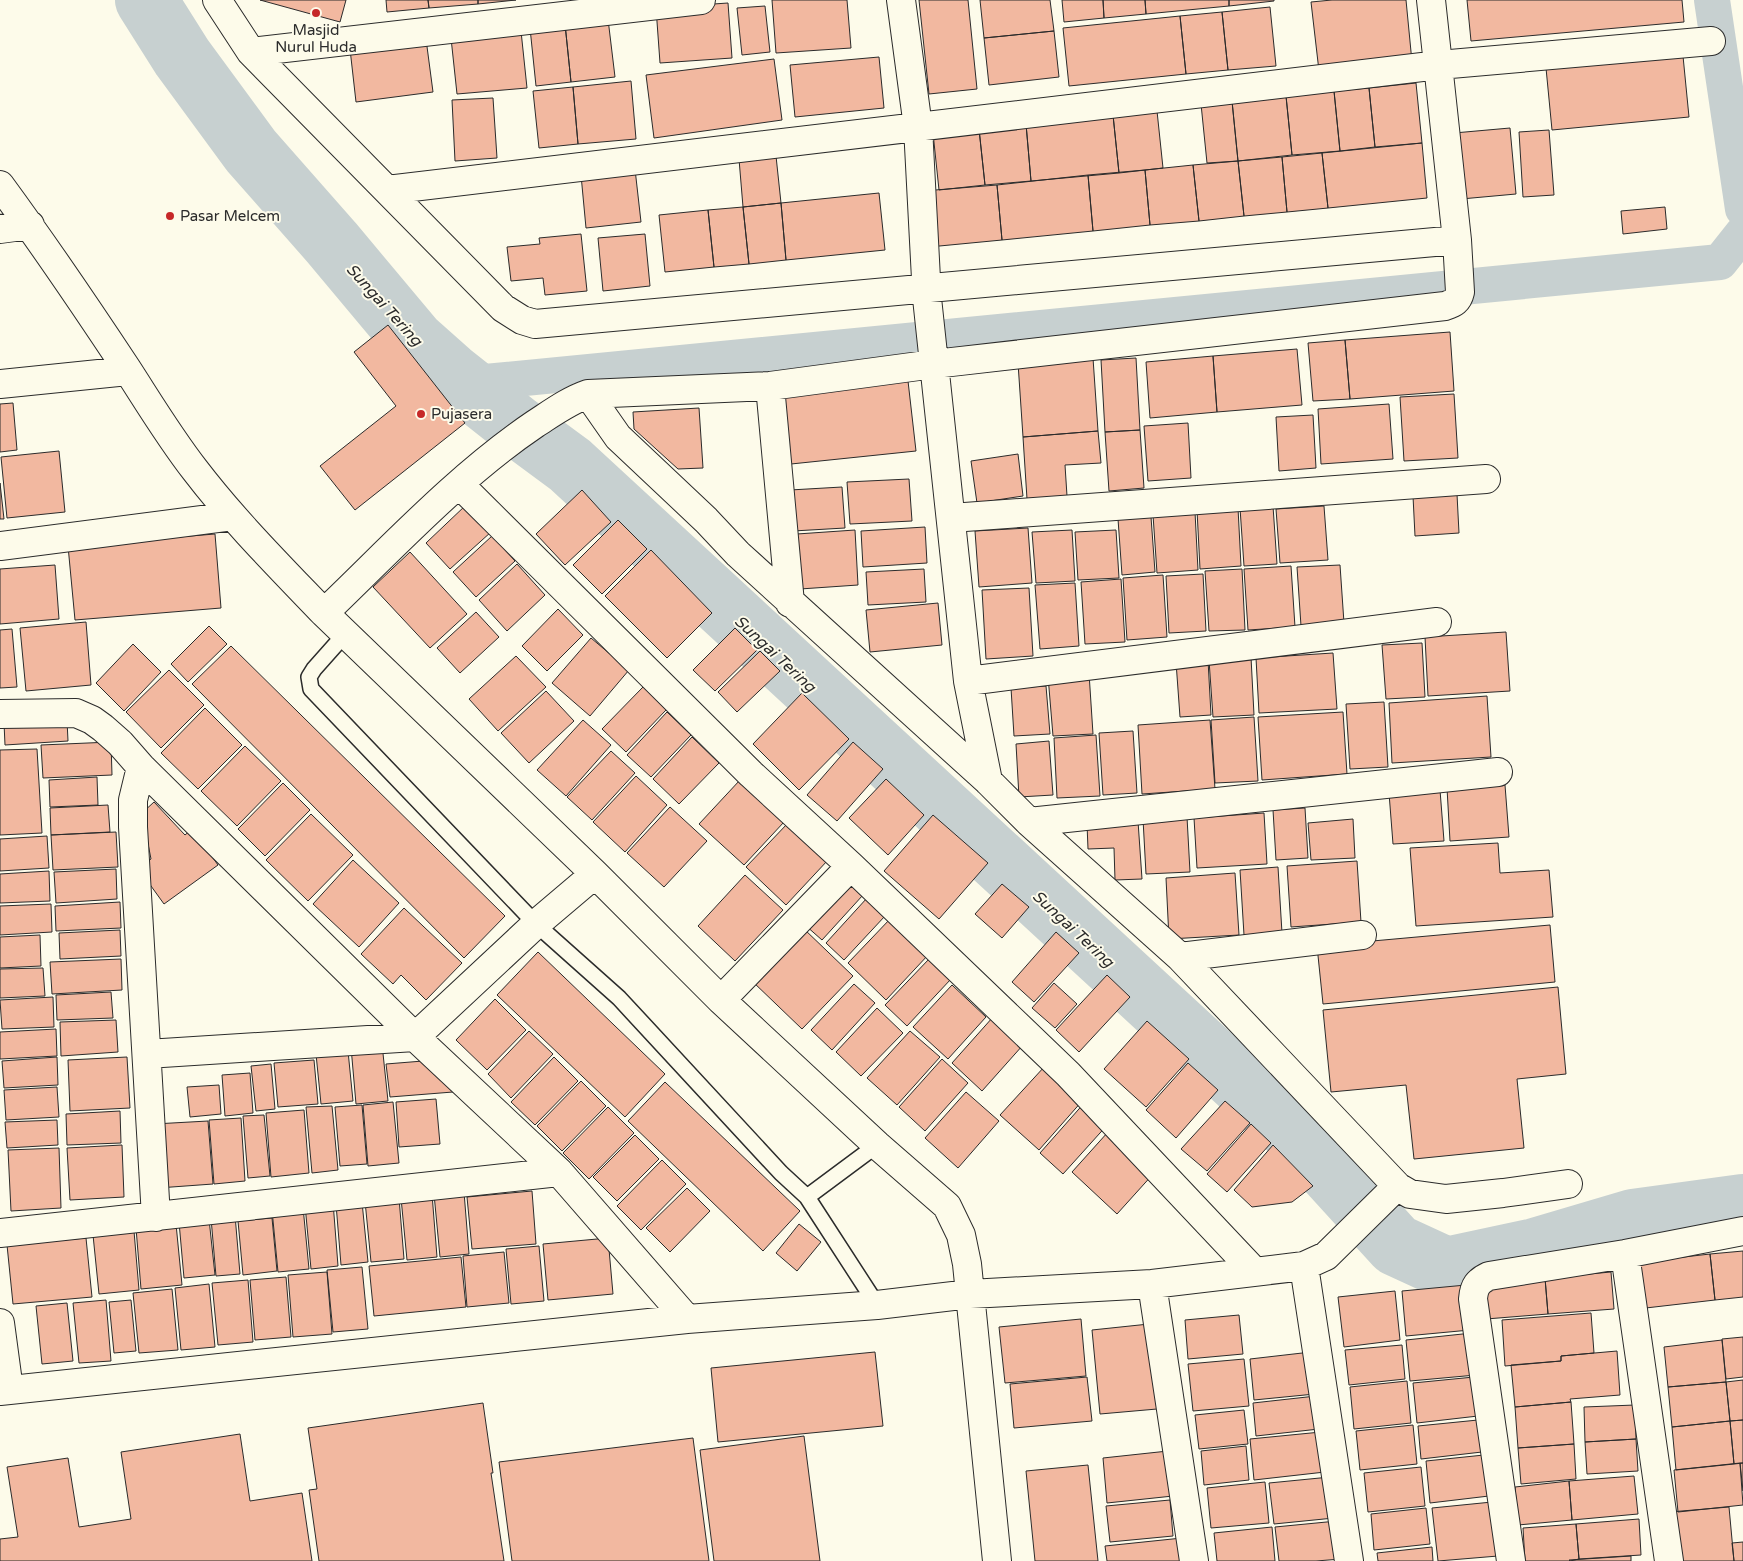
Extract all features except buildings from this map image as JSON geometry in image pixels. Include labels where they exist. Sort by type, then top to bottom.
[{"type":"street","points":[[217,0],[251,52],[503,308],[522,320],[534,324],[927,294],[1458,247]]},
{"type":"street","points":[[251,52],[701,0]]},
{"type":"street","points":[[901,0],[918,127],[927,294],[968,681],[988,782]]},
{"type":"street","points":[[324,613],[459,484],[515,438],[579,397],[770,386],[933,360],[1445,306],[1456,301],[1460,292],[1458,247],[1431,0]]},
{"type":"street","points":[[387,190],[1439,65],[1711,40]]},
{"type":"street","points":[[0,185],[30,225],[162,425],[195,470],[233,516],[324,613],[595,874],[720,1000],[877,1145],[947,1206],[955,1221],[965,1250],[997,1561]]},
{"type":"street","points":[[0,229],[30,225]]},
{"type":"street","points":[[0,384],[128,371]]},
{"type":"street","points":[[770,386],[790,603]]},
{"type":"street","points":[[579,397],[790,603],[988,782],[1029,822],[1180,957],[1395,1189],[1410,1194],[1446,1198],[1503,1193],[1568,1184]]},
{"type":"street","points":[[951,518],[1486,479]]},
{"type":"street","points":[[459,484],[751,774],[851,866],[1068,1074],[1254,1271]]},
{"type":"street","points":[[0,546],[233,516]]},
{"type":"street","points":[[968,681],[1437,622]]},
{"type":"street","points":[[0,714],[76,713],[92,720],[103,728],[120,743],[140,767],[415,1037],[559,1172],[687,1319]]},
{"type":"street","points":[[140,767],[133,800],[133,827],[156,1217]]},
{"type":"street","points":[[1029,822],[1498,772]]},
{"type":"street","points":[[720,1000],[851,866]]},
{"type":"street","points":[[147,1054],[415,1037],[536,924],[595,874]]},
{"type":"street","points":[[1180,957],[1362,935]]},
{"type":"street","points":[[0,1233],[559,1172]]},
{"type":"street","points":[[0,1323],[4,1390],[687,1319],[877,1305],[970,1294],[1152,1284],[1315,1261],[1395,1189]]},
{"type":"street","points":[[1511,1561],[1473,1299],[1474,1289],[1480,1280],[1489,1276],[1625,1254],[1743,1231]]},
{"type":"street","points":[[1625,1254],[1669,1561]]},
{"type":"street","points":[[1315,1261],[1349,1561]]},
{"type":"street","points":[[1152,1284],[1194,1561]]},
{"type":"lane","points":[[346,633],[314,669],[309,677],[311,689],[536,924],[619,998],[756,1148],[807,1197],[877,1305]]},
{"type":"lane","points":[[807,1197],[877,1145]]},
{"type":"waterway","name":"Sungai Tering","points":[[146,0],[182,57],[251,151],[332,243],[414,341],[450,373],[570,465],[1294,1133],[1396,1245],[1446,1268],[1535,1249],[1633,1220],[1743,1205]]},
{"type":"waterway","points":[[1712,0],[1743,209]]},
{"type":"waterway","points":[[464,384],[1720,262],[1743,233]]},
{"type":"place","name":"Masjid Nurul Huda","points":[[316,13]]},
{"type":"place","name":"Pasar Melcem","points":[[170,216]]},
{"type":"place","name":"Pujasera","points":[[421,414]]}]
